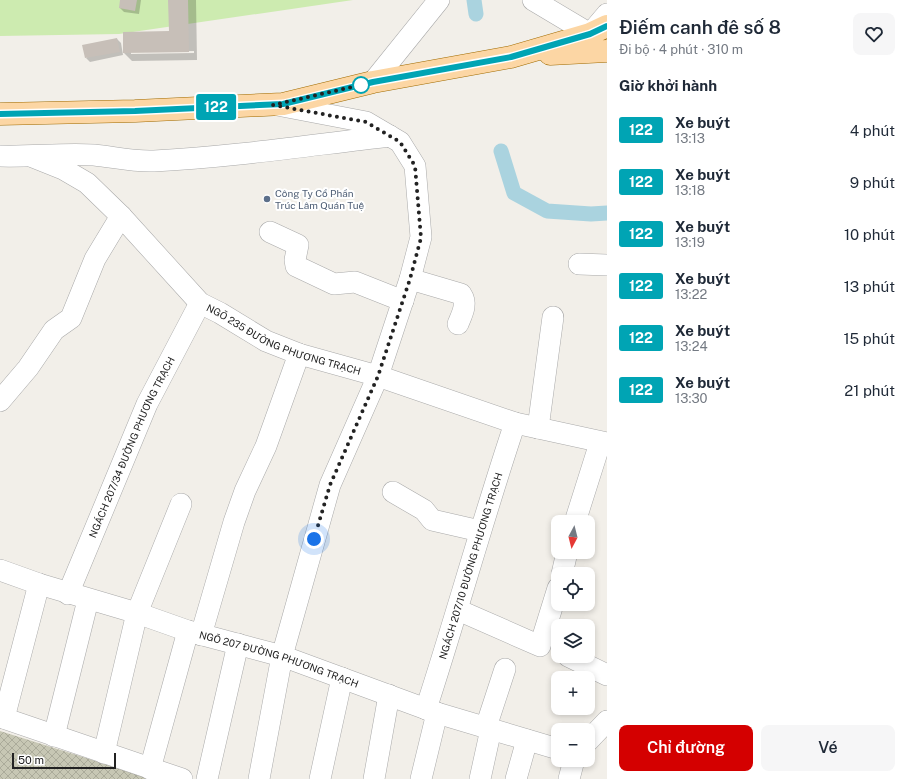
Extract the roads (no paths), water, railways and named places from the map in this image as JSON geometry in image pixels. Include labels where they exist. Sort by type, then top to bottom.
[{"type":"main road","points":[[511,57],[598,30]]},
{"type":"main road","points":[[0,114],[135,111],[273,105],[373,82],[511,57],[607,51]]},
{"type":"street","points":[[373,82],[439,0]]},
{"type":"street","points":[[533,0],[598,30],[607,14]]},
{"type":"street","points":[[259,779],[282,656],[330,485],[378,376],[410,279],[421,238],[415,166],[400,142],[366,122],[273,105]]},
{"type":"street","points":[[0,156],[33,157],[53,154],[94,155],[152,161],[243,154],[390,136]]},
{"type":"street","name":"NGÕ 235 ĐƯỜNG PHƯƠNG TRẠCH","points":[[33,157],[63,169],[87,183],[121,216],[200,303],[220,313],[266,342],[299,354],[378,376],[516,423],[603,443]]},
{"type":"street","points":[[0,401],[28,368],[54,330],[71,318],[95,259],[121,216]]},
{"type":"street","points":[[270,232],[298,245],[295,260],[296,266],[334,284],[355,282],[403,300]]},
{"type":"street","points":[[580,264],[607,266]]},
{"type":"street","points":[[410,279],[461,294],[464,298],[465,304],[458,324]]},
{"type":"street","name":"NGÁCH 207/34 ĐƯỜNG PHƯƠNG TRẠCH","points":[[68,594],[147,404],[200,303]]},
{"type":"street","points":[[538,428],[553,317]]},
{"type":"street","points":[[150,769],[194,633],[219,579],[234,522],[245,491],[266,446],[299,354]]},
{"type":"street","name":"NGÁCH 207/10 ĐƯỜNG PHƯƠNG TRẠCH","points":[[421,779],[431,711],[480,531],[516,423]]},
{"type":"street","points":[[577,515],[603,443]]},
{"type":"street","points":[[393,492],[424,510],[432,520],[480,531]]},
{"type":"street","points":[[104,753],[137,613],[181,504]]},
{"type":"street","name":"NGÕ 207 ĐƯỜNG PHƯƠNG TRẠCH","points":[[0,570],[68,594],[137,613],[194,633],[282,656],[431,711],[551,747]]},
{"type":"street","points":[[39,584],[2,718],[182,779]]},
{"type":"street","points":[[54,736],[88,600]]},
{"type":"street","points":[[458,610],[549,649],[555,611]]},
{"type":"street","points":[[206,779],[238,644]]},
{"type":"street","points":[[582,663],[607,675]]},
{"type":"street","points":[[480,779],[488,728],[505,668]]},
{"type":"street","points":[[320,779],[342,678]]},
{"type":"street","points":[[374,779],[388,695]]},
{"type":"street","points":[[595,734],[607,721]]},
{"type":"street","points":[[516,779],[527,740]]},
{"type":"street","points":[[569,779],[572,767]]},
{"type":"waterway","points":[[474,0],[476,14]]},
{"type":"waterway","points":[[501,151],[514,193],[547,211],[591,214],[607,213]]},
{"type":"place","name":"Công Ty Cổ Phần Trúc Lâm Quán Tuệ","points":[[267,199]]}]
